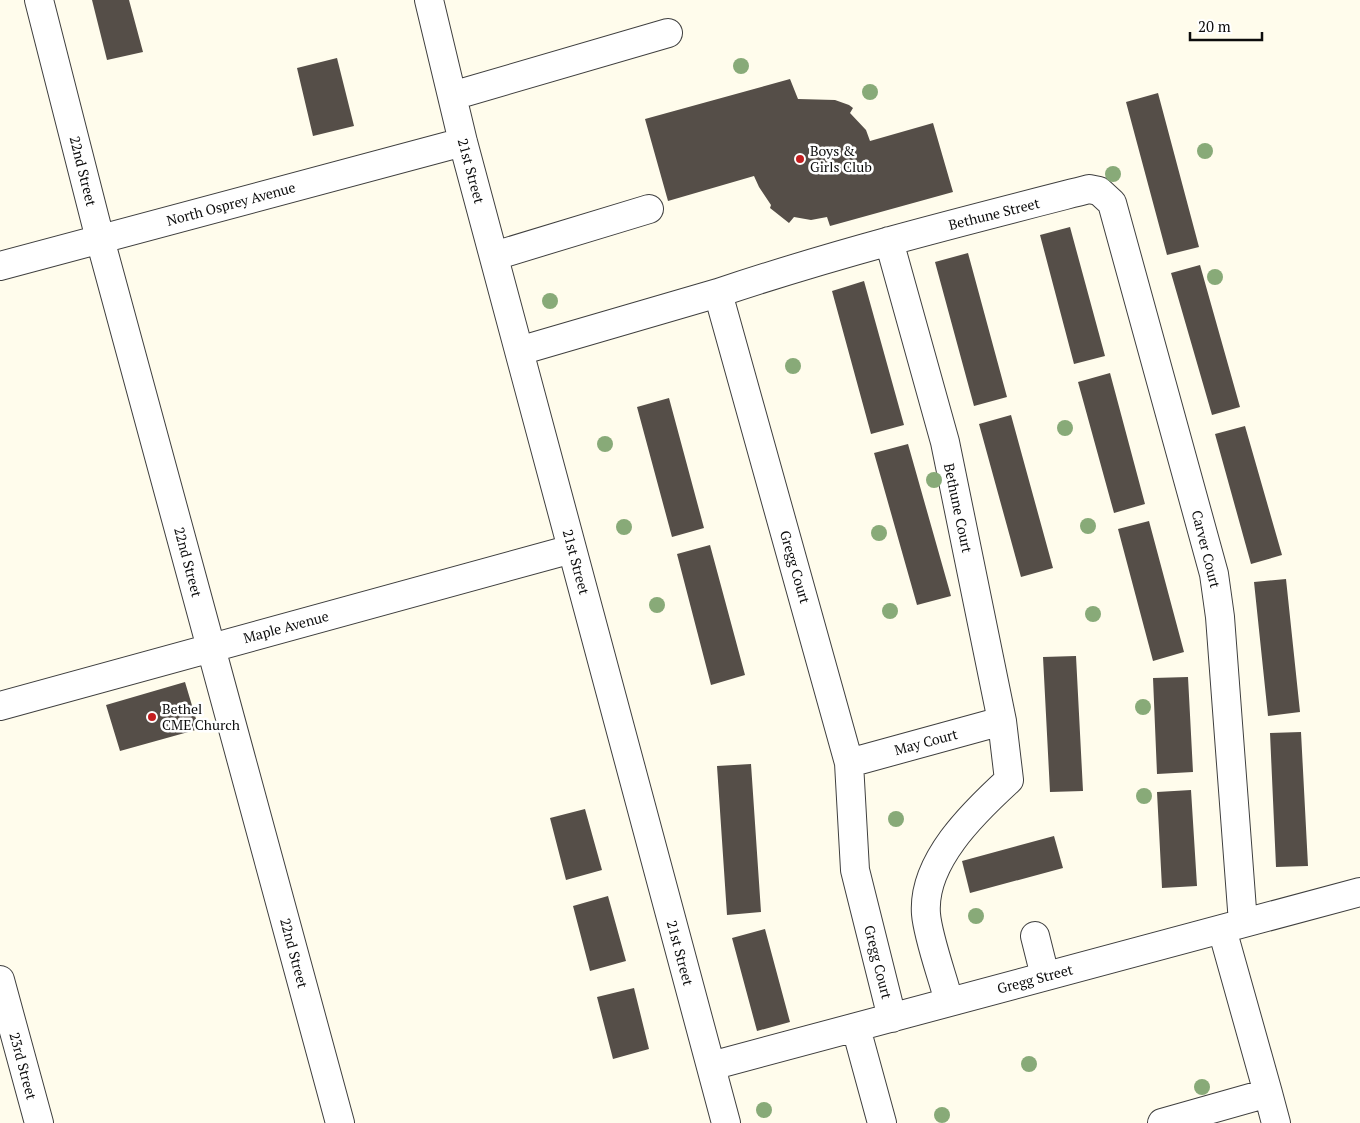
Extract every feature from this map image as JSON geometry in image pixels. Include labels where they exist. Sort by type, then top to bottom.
[{"type":"street","name":"22nd Street","points":[[39,0],[100,239],[340,1123]]},
{"type":"street","name":"21st Street","points":[[429,0],[463,142],[726,1123]]},
{"type":"street","points":[[452,96],[668,33]]},
{"type":"street","name":"North Osprey Avenue","points":[[0,266],[463,142]]},
{"type":"street","name":"Bethune Street","points":[[889,241],[1089,189],[1099,191]]},
{"type":"street","name":"Carver Court","points":[[1099,191],[1112,203],[1214,574],[1220,617],[1233,926],[1276,1123]]},
{"type":"street","points":[[494,256],[649,209]]},
{"type":"street","points":[[519,351],[718,293],[802,265],[889,241]]},
{"type":"street","name":"Bethune Court","points":[[889,241],[945,442],[1002,721],[1009,780],[966,825],[942,855],[930,874],[926,895],[926,916],[950,1002]]},
{"type":"street","name":"Gregg Court","points":[[718,293],[849,763],[855,870],[892,1018]]},
{"type":"street","name":"Maple Avenue","points":[[0,706],[572,549]]},
{"type":"street","name":"May Court","points":[[849,763],[1002,721]]},
{"type":"street","name":"Gregg Street","points":[[710,1066],[1360,892]]},
{"type":"street","points":[[1035,936],[1045,976]]},
{"type":"street","name":"23rd Street","points":[[0,980],[39,1123]]},
{"type":"street","points":[[856,1028],[882,1123]]},
{"type":"street","points":[[1162,1123],[1268,1093]]},
{"type":"building","points":[[92,0],[129,0],[143,52],[107,60]]},
{"type":"building","points":[[337,58],[354,126],[313,136],[297,68]]},
{"type":"building","name":"Boys & Girls Club","points":[[790,79],[798,99],[835,100],[853,108],[850,113],[866,130],[870,141],[933,123],[953,192],[830,226],[827,217],[811,220],[794,217],[789,223],[770,208],[771,205],[754,176],[668,201],[645,119]]},
{"type":"building","points":[[1158,93],[1199,247],[1167,255],[1126,102]]},
{"type":"building","points":[[1070,227],[1105,356],[1074,364],[1040,235]]},
{"type":"building","points":[[968,253],[1007,397],[974,406],[935,262]]},
{"type":"building","points":[[1200,265],[1240,407],[1212,415],[1171,273]]},
{"type":"building","points":[[864,281],[904,425],[871,434],[832,291]]},
{"type":"building","points":[[1110,373],[1145,504],[1114,513],[1078,382]]},
{"type":"building","points":[[669,398],[704,528],[672,537],[637,407]]},
{"type":"building","points":[[1011,415],[1053,568],[1021,577],[979,424]]},
{"type":"building","points":[[1245,426],[1282,555],[1251,564],[1215,434]]},
{"type":"building","points":[[908,444],[951,596],[917,605],[874,453]]},
{"type":"building","points":[[1149,521],[1184,652],[1153,661],[1118,529]]},
{"type":"building","points":[[710,545],[745,675],[711,685],[677,554]]},
{"type":"building","points":[[1286,579],[1300,712],[1268,716],[1254,582]]},
{"type":"building","points":[[1076,656],[1083,791],[1050,792],[1043,657]]},
{"type":"building","points":[[1188,677],[1193,772],[1157,774],[1153,678]]},
{"type":"building","name":"Bethel CME Church","points":[[185,682],[199,729],[120,751],[106,705]]},
{"type":"building","points":[[1301,732],[1308,866],[1276,867],[1270,733]]},
{"type":"building","points":[[751,764],[761,912],[727,915],[717,766]]},
{"type":"building","points":[[1191,790],[1197,886],[1162,888],[1157,792]]},
{"type":"building","points":[[585,809],[602,870],[566,880],[550,818]]},
{"type":"building","points":[[1054,836],[1063,868],[970,893],[962,861]]},
{"type":"building","points":[[608,896],[626,961],[590,971],[573,906]]},
{"type":"building","points":[[765,929],[790,1022],[757,1031],[732,938]]},
{"type":"building","points":[[634,988],[649,1049],[613,1059],[597,997]]},
{"type":"place","name":"Boys & Girls Club","points":[[800,159]]},
{"type":"place","name":"Bethel CME Church","points":[[152,717]]}]
